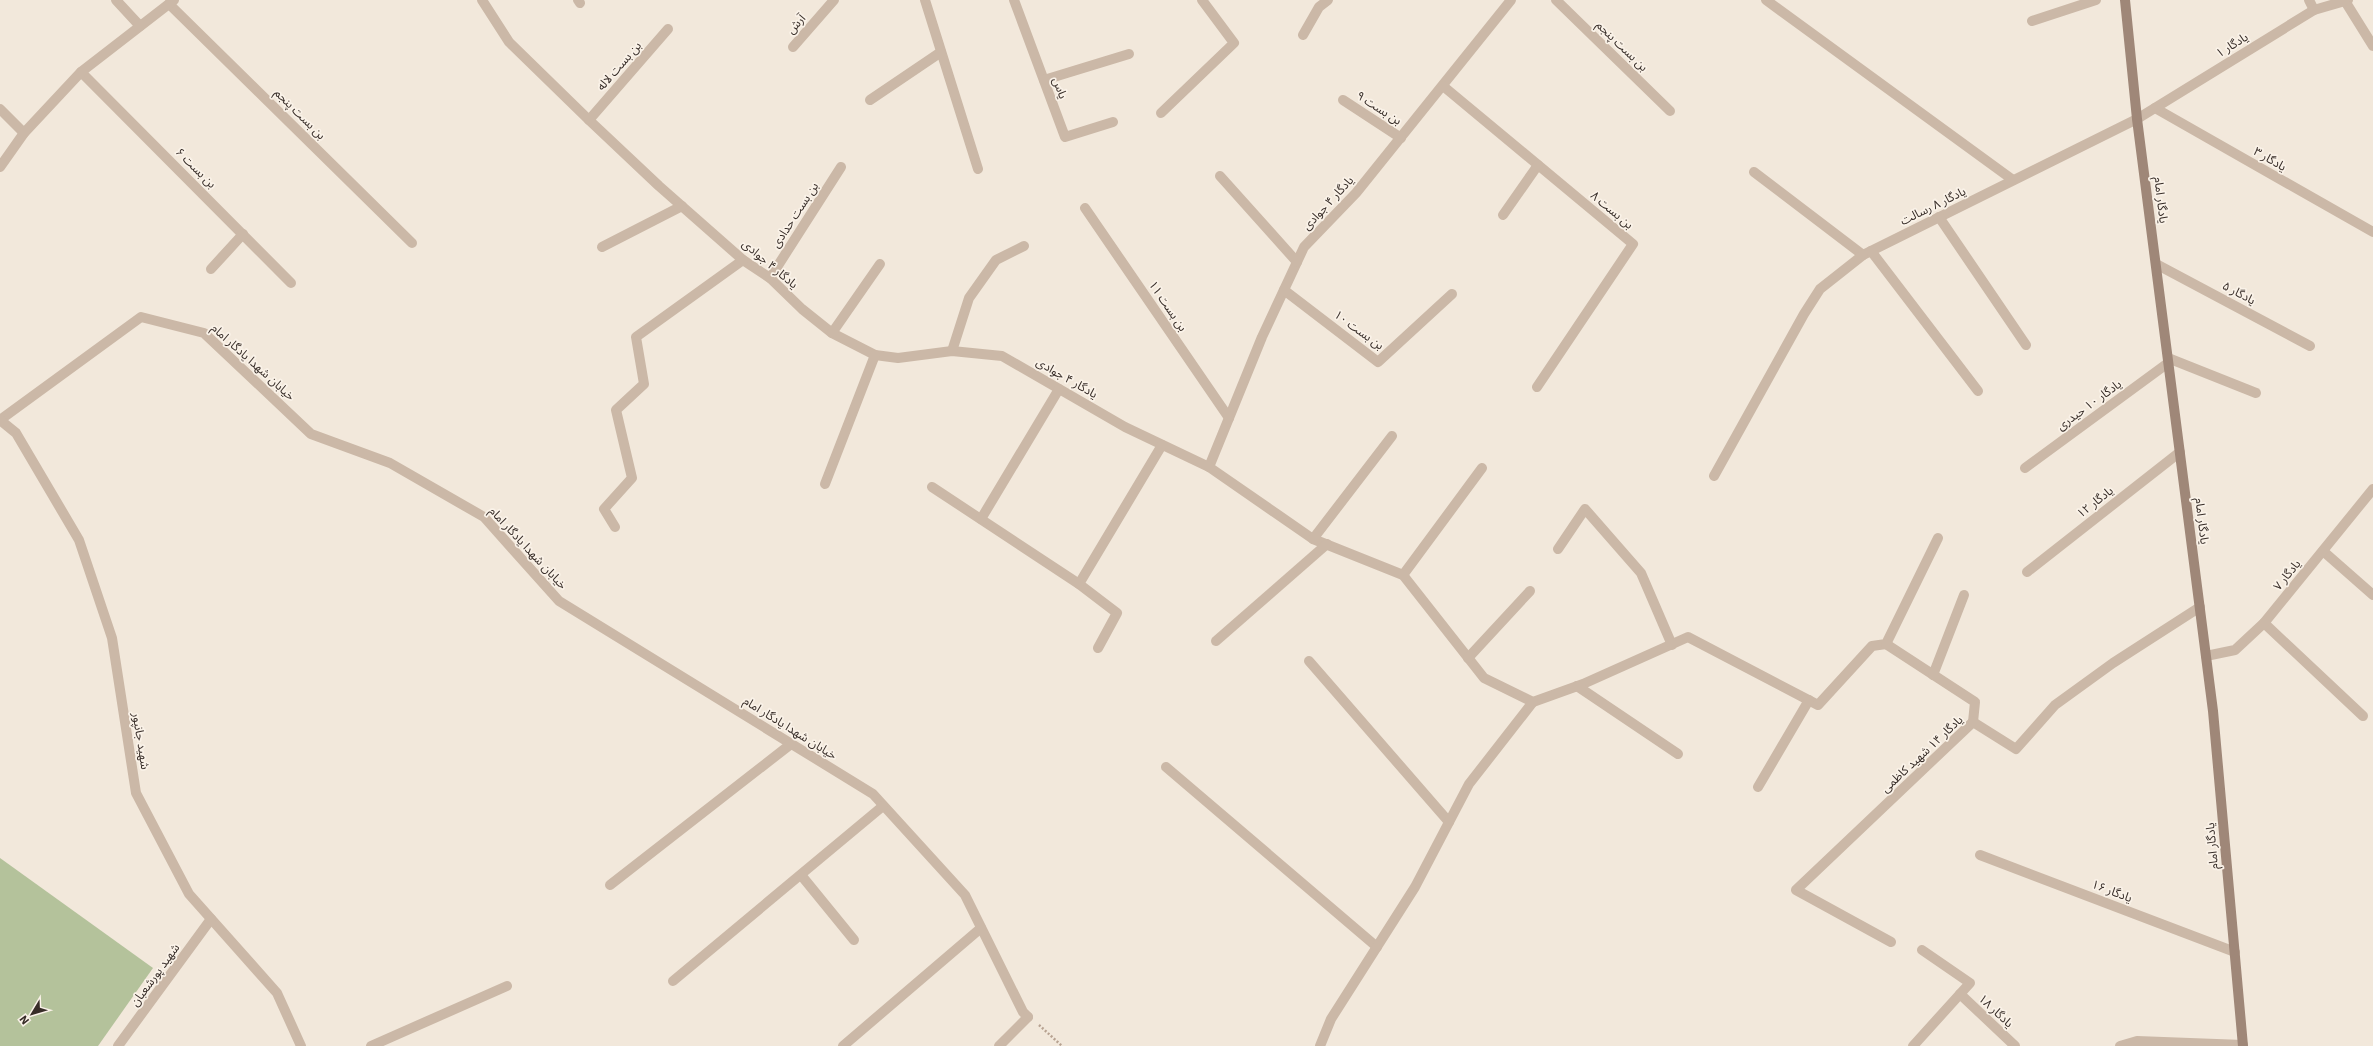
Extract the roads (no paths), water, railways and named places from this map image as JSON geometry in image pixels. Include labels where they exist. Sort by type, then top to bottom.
[{"type":"main road","name":"یادگار امام","points":[[2125,0],[2137,119],[2213,711],[2243,1045]]},
{"type":"street","points":[[116,0],[140,26]]},
{"type":"street","name":"یادگار ۴ جوادی","points":[[482,0],[509,42],[589,120],[743,260],[770,278],[802,309],[832,333],[875,355],[898,358],[952,351],[1002,356],[1125,427],[1209,467],[1262,337],[1304,247],[1356,193],[1511,0]]},
{"type":"street","name":"آرش","points":[[792,47],[834,0]]},
{"type":"street","points":[[925,0],[978,169]]},
{"type":"street","name":"یاس","points":[[1014,0],[1065,138],[1113,122]]},
{"type":"street","points":[[1161,113],[1234,43],[1202,0]]},
{"type":"street","points":[[1303,35],[1319,7],[1328,0]]},
{"type":"street","name":"بن بست پنجم","points":[[1556,0],[1670,111]]},
{"type":"street","points":[[1766,0],[2013,180]]},
{"type":"street","points":[[2032,21],[2096,0]]},
{"type":"street","points":[[2309,0],[2314,10]]},
{"type":"street","points":[[2346,0],[2373,46]]},
{"type":"street","name":"یادگار ۱","points":[[2137,119],[2314,10],[2346,0]]},
{"type":"street","points":[[0,167],[24,134],[81,72],[172,2]]},
{"type":"street","name":"بن بست پنجم","points":[[172,2],[412,243]]},
{"type":"street","name":"بن بست لاله","points":[[589,120],[668,30]]},
{"type":"street","points":[[870,100],[941,52]]},
{"type":"street","points":[[1044,80],[1129,54]]},
{"type":"street","name":"بن بست ۶","points":[[81,72],[291,283]]},
{"type":"street","name":"بن بست ۸","points":[[1443,86],[1633,244],[1537,387]]},
{"type":"street","name":"بن بست ۹","points":[[1342,100],[1401,138]]},
{"type":"street","name":"یادگار ۳","points":[[2155,108],[2373,232]]},
{"type":"street","points":[[0,109],[24,134]]},
{"type":"street","name":"یادگار ۸ رسالت","points":[[1714,476],[1804,314],[1820,289],[1867,253],[2137,119]]},
{"type":"street","points":[[1503,215],[1538,165]]},
{"type":"street","name":"بن بست حدادی","points":[[770,278],[841,167]]},
{"type":"street","points":[[1754,172],[1867,253],[1978,391]]},
{"type":"street","points":[[1220,176],[1297,262]]},
{"type":"street","points":[[602,248],[682,206]]},
{"type":"street","name":"بن بست ۱۱","points":[[1085,208],[1229,418]]},
{"type":"street","points":[[1939,217],[2026,345]]},
{"type":"street","points":[[211,269],[243,234]]},
{"type":"street","points":[[952,351],[970,298],[974,292],[996,260],[1024,246]]},
{"type":"street","points":[[615,527],[604,509],[632,478],[616,410],[644,384],[636,337],[743,260]]},
{"type":"street","points":[[832,333],[880,264]]},
{"type":"street","name":"یادگار ۵","points":[[2156,264],[2310,346]]},
{"type":"street","name":"بن بست ۱۰","points":[[1284,290],[1378,362],[1452,294]]},
{"type":"street","name":"خیابان شهدا یادگار امام","points":[[0,420],[141,317],[204,333],[311,434],[390,463],[484,517],[559,601],[873,794],[965,895],[1023,1012],[1028,1016],[1000,1046]]},
{"type":"street","points":[[824,484],[875,355]]},
{"type":"street","points":[[2168,360],[2256,393]]},
{"type":"street","name":"یادگار ۱۰ حیدری","points":[[2025,468],[2168,360]]},
{"type":"street","points":[[981,520],[1059,389]]},
{"type":"street","name":"شهید جانپور","points":[[0,420],[16,433],[79,540],[112,638],[136,793],[189,894],[277,993],[301,1046]]},
{"type":"street","points":[[1313,539],[1392,436]]},
{"type":"street","points":[[1079,584],[1162,445]]},
{"type":"street","name":"یادگار ۱۲","points":[[2027,572],[2180,452]]},
{"type":"street","points":[[1209,467],[1313,539],[1403,575],[1484,678],[1533,702]]},
{"type":"street","points":[[1403,575],[1482,468]]},
{"type":"street","points":[[932,486],[1079,584],[1117,613],[1098,648]]},
{"type":"street","name":"یادگار ۷","points":[[2206,656],[2234,650],[2264,623],[2373,489]]},
{"type":"street","points":[[1558,549],[1585,509],[1641,573],[1672,645]]},
{"type":"street","points":[[1886,644],[1938,538]]},
{"type":"street","points":[[1216,641],[1327,544]]},
{"type":"street","points":[[2323,551],[2373,595]]},
{"type":"street","points":[[1468,658],[1530,591]]},
{"type":"street","points":[[1933,675],[1964,595]]},
{"type":"street","name":"یادگار ۱۴ شهید کاظمی","points":[[1891,942],[1796,890],[1973,722],[2016,749],[2055,705],[2113,664],[2200,607]]},
{"type":"street","points":[[2264,623],[2363,716]]},
{"type":"street","points":[[1320,1046],[1331,1019],[1415,886],[1469,784],[1533,702],[1577,686],[1688,637],[1818,705],[1872,646],[1886,644],[1974,702],[1973,722]]},
{"type":"street","points":[[1309,661],[1449,822]]},
{"type":"street","points":[[1577,686],[1678,754]]},
{"type":"street","points":[[1758,787],[1809,700]]},
{"type":"street","points":[[610,885],[791,744]]},
{"type":"street","points":[[1166,767],[1377,947]]},
{"type":"street","points":[[673,981],[883,806]]},
{"type":"street","name":"یادگار ۱۶","points":[[1980,855],[2235,952]]},
{"type":"street","points":[[800,875],[854,940]]},
{"type":"street","name":"شهید پورشعبان","points":[[118,1046],[212,919]]},
{"type":"street","points":[[843,1046],[981,928]]},
{"type":"street","name":"یادگار ۱۸","points":[[1913,1046],[1970,983],[1922,950]]},
{"type":"street","points":[[371,1046],[507,986]]},
{"type":"street","name":"یادگار ۱۸","points":[[1960,994],[2015,1046]]},
{"type":"street","points":[[2120,1046],[2137,1041],[2243,1045]]}]
